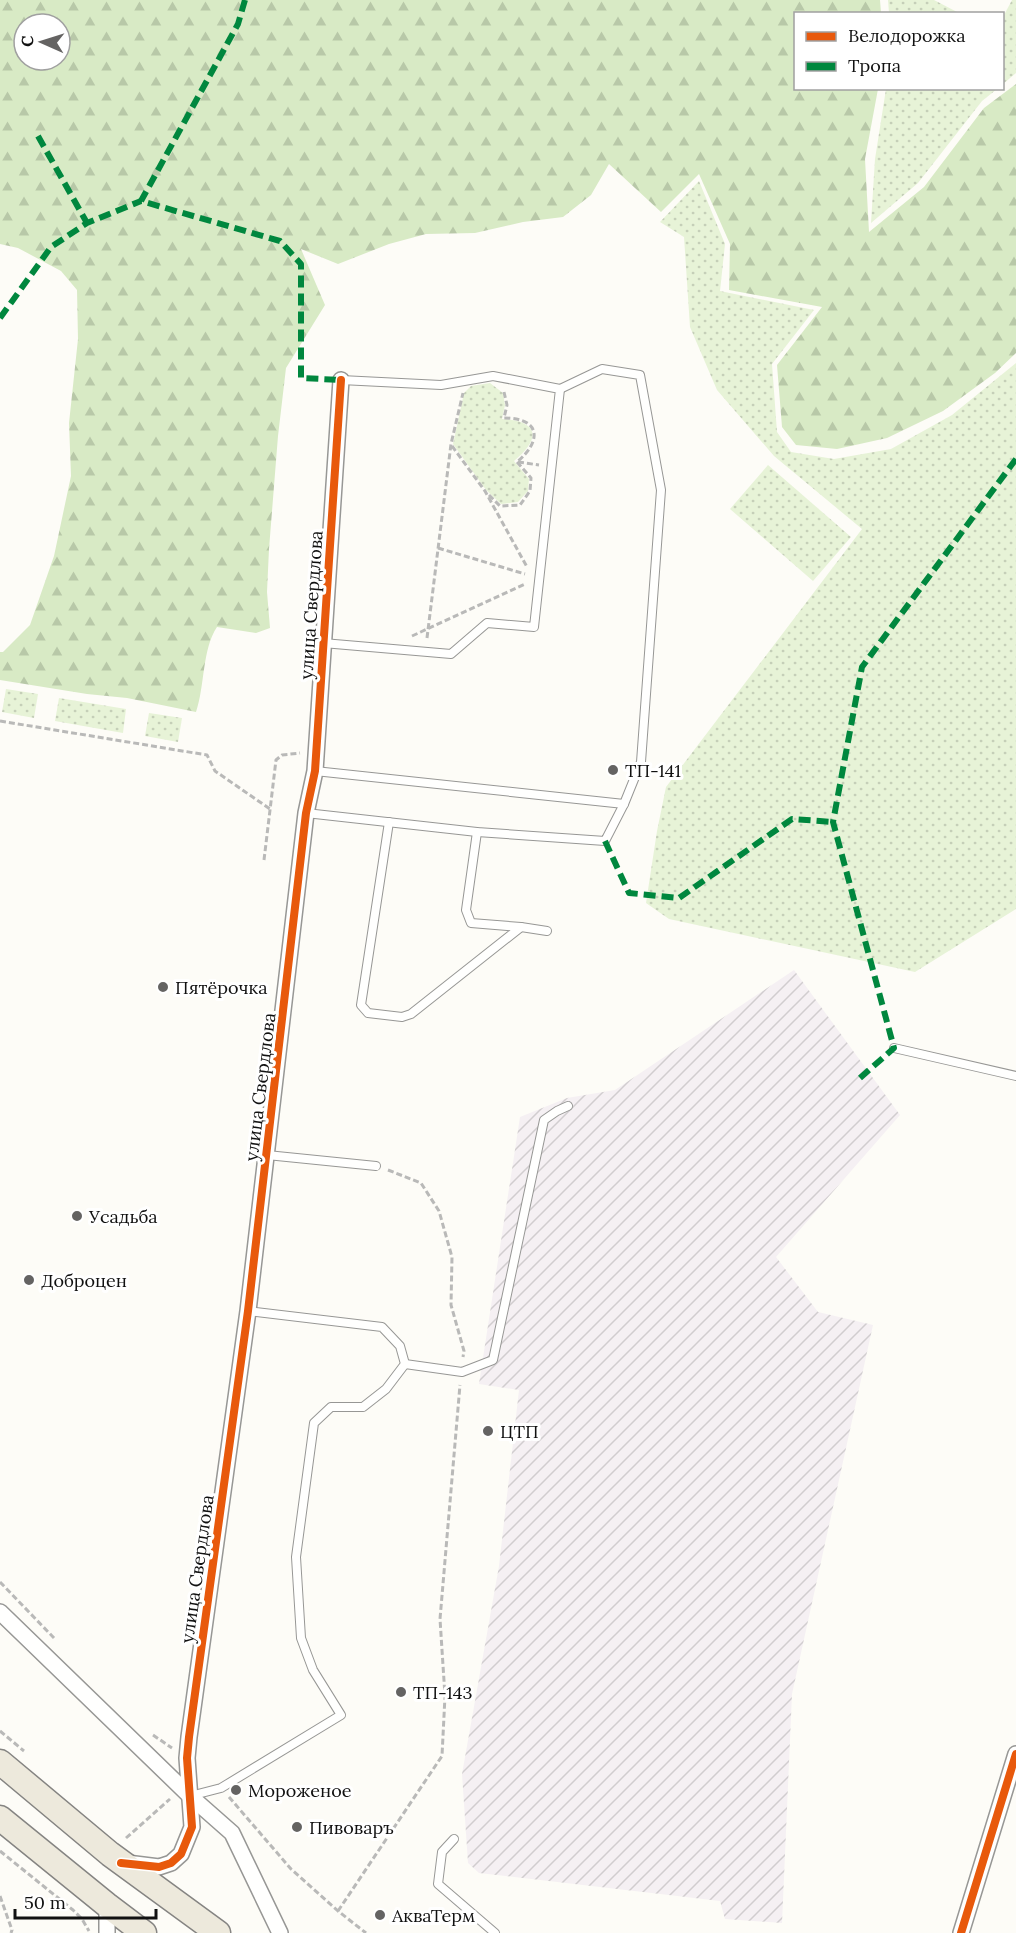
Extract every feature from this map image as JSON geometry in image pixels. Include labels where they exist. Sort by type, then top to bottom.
[{"type":"main road","points":[[0,1761],[123,1851],[218,1933]]},
{"type":"main road","points":[[0,1818],[144,1933]]},
{"type":"street","name":"улица Свердлова","points":[[123,1851],[159,1867],[171,1863],[181,1854],[192,1827],[187,1758],[248,1311],[306,813],[315,771],[341,380]]},
{"type":"street","points":[[0,1612],[190,1796],[232,1833],[280,1933]]},
{"type":"street","points":[[962,1933],[979,1870],[1016,1754]]},
{"type":"street","points":[[107,1905],[107,1933]]},
{"type":"lane","points":[[306,813],[477,832],[604,841],[624,804],[640,762],[661,490],[640,375],[602,369],[560,389],[493,376],[441,385],[341,380]]},
{"type":"lane","points":[[323,643],[451,654],[487,623],[534,627],[560,389]]},
{"type":"lane","points":[[315,771],[624,804]]},
{"type":"lane","points":[[389,822],[361,1005],[368,1013],[402,1017],[411,1014],[521,927]]},
{"type":"lane","points":[[477,832],[466,910],[471,923],[547,931]]},
{"type":"lane","points":[[894,1048],[1016,1076]]},
{"type":"lane","points":[[405,1364],[462,1372],[493,1360],[544,1120],[568,1106]]},
{"type":"lane","points":[[267,1155],[376,1166]]},
{"type":"lane","points":[[248,1311],[382,1327],[400,1346],[405,1364]]},
{"type":"lane","points":[[190,1796],[221,1788],[341,1715],[313,1670],[301,1638],[296,1557],[314,1423],[331,1407],[363,1407],[386,1389],[405,1364]]},
{"type":"lane","points":[[454,1839],[442,1852],[438,1884],[495,1933]]},
{"type":"path","points":[[425,652],[451,444],[463,393],[470,385]]},
{"type":"path","points":[[498,387],[504,392],[507,405],[504,418],[518,418],[533,431],[534,443],[517,462]]},
{"type":"path","points":[[451,444],[485,491],[528,568]]},
{"type":"path","points":[[485,491],[500,506],[520,505],[530,491],[531,478],[517,462]]},
{"type":"path","points":[[517,462],[552,466]]},
{"type":"path","points":[[438,548],[525,574]]},
{"type":"path","points":[[385,648],[527,583]]},
{"type":"path","points":[[0,721],[207,755],[215,771],[270,809]]},
{"type":"path","points":[[264,860],[278,758],[282,755],[316,752]]},
{"type":"path","points":[[338,1911],[442,1755],[445,1696],[440,1618],[464,1351],[451,1305],[452,1257],[439,1211],[421,1184],[376,1166]]},
{"type":"path","points":[[152,1734],[187,1758]]},
{"type":"path","points":[[221,1788],[291,1869],[366,1933]]},
{"type":"path","points":[[123,1851],[173,1797]]},
{"type":"path","points":[[0,1851],[82,1919],[90,1933]]},
{"type":"path","points":[[0,1896],[12,1930],[11,1933]]},
{"type":"shaded area","points":[[794,970],[900,1115],[776,1257],[818,1312],[873,1325],[792,1694],[782,1923],[725,1919],[720,1901],[479,1873],[468,1863],[462,1774],[499,1566],[519,1390],[479,1384],[520,1117],[567,1098],[615,1090]]},
{"type":"green space","points":[[0,0],[880,0],[881,12],[794,12],[794,90],[878,90],[865,159],[869,232],[924,187],[984,108],[1016,84],[1016,353],[995,373],[943,411],[887,438],[837,449],[796,445],[782,427],[777,365],[822,307],[729,290],[730,244],[699,174],[661,212],[609,164],[591,195],[563,217],[523,222],[475,233],[426,234],[389,244],[338,264],[301,249],[325,305],[286,368],[269,549],[267,592],[270,628],[256,633],[217,627],[206,657],[196,712],[127,698],[0,680],[0,652],[3,652],[30,625],[54,556],[71,476],[69,423],[78,339],[77,290],[61,271],[18,248],[0,244]]},
{"type":"green space","points":[[888,0],[934,0],[957,12],[889,12]]},
{"type":"green space","points":[[1012,0],[1016,0],[1016,73],[1004,83],[1004,15]]},
{"type":"green space","points":[[886,90],[996,90],[982,101],[918,183],[871,223],[875,159]]},
{"type":"green space","points":[[699,181],[725,244],[720,291],[814,310],[772,364],[777,432],[791,452],[834,459],[891,449],[952,415],[1016,363],[1016,909],[915,972],[669,919],[646,903],[666,787],[862,529],[774,456],[717,390],[690,327],[684,237],[660,222]]},
{"type":"green space","points":[[490,383],[503,393],[505,405],[502,419],[524,423],[530,427],[532,432],[529,445],[514,461],[529,479],[528,491],[518,502],[501,504],[486,490],[453,444],[464,393],[471,386]]},
{"type":"green space","points":[[768,465],[851,537],[813,581],[730,509]]},
{"type":"green space","points":[[6,689],[38,694],[34,718],[2,712]]},
{"type":"green space","points":[[59,698],[126,709],[123,733],[55,721]]},
{"type":"green space","points":[[149,713],[182,718],[178,742],[145,736]]},
{"type":"marked path","points":[[245,0],[238,24],[141,201],[280,241],[301,264],[301,378],[341,380]]},
{"type":"marked path","points":[[38,136],[87,223]]},
{"type":"marked path","points":[[0,318],[51,247],[87,223],[141,201]]},
{"type":"marked path","points":[[860,1078],[894,1048],[833,822],[862,667],[1016,459]]},
{"type":"marked path","points":[[605,841],[629,893],[679,898],[792,819],[833,822]]},
{"type":"cycle path","points":[[121,1863],[159,1867],[171,1863],[181,1854],[192,1827],[187,1758],[189,1737],[248,1311],[306,813],[315,771],[341,380]]},
{"type":"cycle path","points":[[961,1933],[1016,1754]]},
{"type":"place","name":"ТП-141","points":[[613,770]]},
{"type":"place","name":"Пятёрочка","points":[[163,987]]},
{"type":"place","name":"Усадьба","points":[[77,1216]]},
{"type":"place","name":"Доброцен","points":[[29,1280]]},
{"type":"place","name":"ЦТП","points":[[488,1431]]},
{"type":"place","name":"ТП-143","points":[[401,1692]]},
{"type":"place","name":"Мороженое","points":[[236,1790]]},
{"type":"place","name":"Пивоваръ","points":[[297,1827]]},
{"type":"place","name":"АкваТерм","points":[[380,1915]]}]
